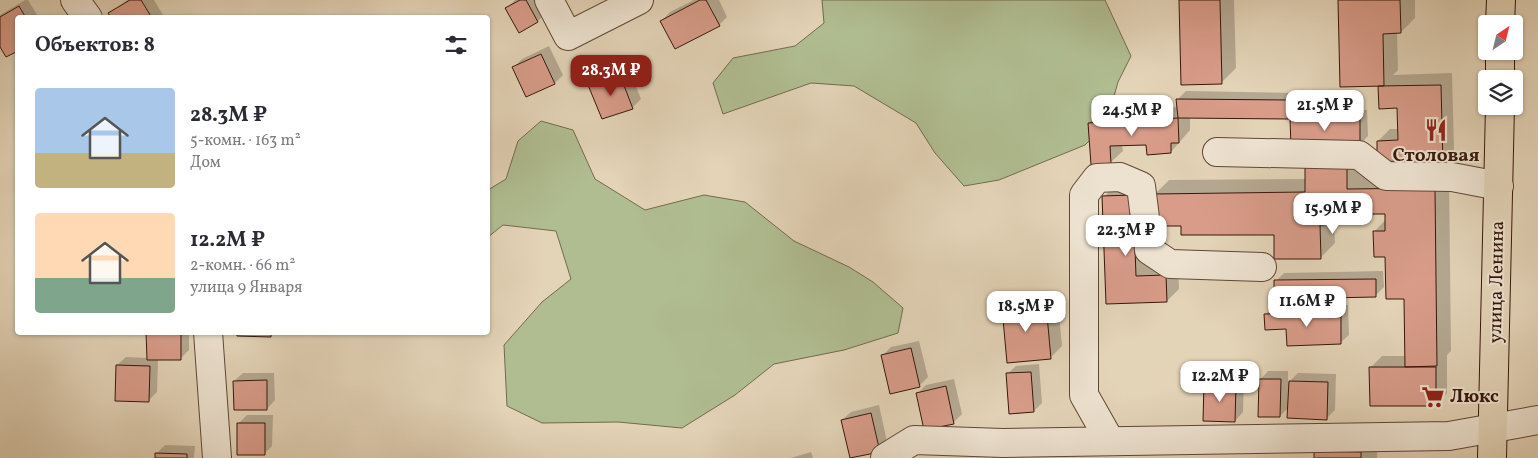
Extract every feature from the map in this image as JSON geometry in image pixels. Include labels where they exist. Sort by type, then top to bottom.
[{"type":"main road","points":[[1500,15],[1501,0]]},
{"type":"main road","name":"улица Ленина","points":[[1492,458],[1500,115]]},
{"type":"street","points":[[75,0],[86,15]]},
{"type":"street","points":[[549,0],[568,36],[638,0]]},
{"type":"street","points":[[1217,152],[1359,155],[1386,176],[1452,177],[1499,186]]},
{"type":"street","points":[[1103,449],[1084,395],[1084,195],[1097,178],[1120,177],[1142,186],[1149,250],[1170,264],[1262,267]]},
{"type":"street","points":[[208,335],[217,458]]},
{"type":"street","points":[[885,458],[914,440],[1103,449],[1298,448],[1449,436],[1538,420]]},
{"type":"green space","points":[[822,0],[1105,0],[1131,56],[1118,82],[1106,125],[1085,145],[999,180],[964,186],[935,153],[916,123],[854,86],[811,83],[723,114],[713,83],[733,58],[795,46],[824,23]]},
{"type":"green space","points":[[541,121],[573,130],[595,179],[645,210],[704,195],[745,202],[794,241],[849,267],[873,282],[903,308],[898,333],[844,350],[774,364],[735,395],[682,428],[618,422],[542,423],[507,406],[504,345],[542,302],[571,279],[556,231],[503,225],[490,235],[490,189],[506,179],[518,141]]},
{"type":"building","points":[[130,0],[141,0],[150,15],[109,15],[108,13]]},
{"type":"building","points":[[520,0],[526,0],[538,22],[519,33],[505,8]]},
{"type":"building","points":[[700,0],[706,0],[720,26],[675,49],[660,21]]},
{"type":"building","points":[[1179,0],[1220,0],[1222,84],[1181,85]]},
{"type":"building","points":[[1338,0],[1400,0],[1401,33],[1383,34],[1384,86],[1340,87]]},
{"type":"building","points":[[19,6],[24,15],[15,15],[15,52],[6,57],[0,47],[0,17]]},
{"type":"building","points":[[541,54],[555,84],[526,97],[512,67]]},
{"type":"building","points":[[620,75],[633,109],[602,119],[588,85]]},
{"type":"building","points":[[1441,85],[1443,164],[1399,164],[1399,161],[1377,162],[1377,141],[1398,140],[1397,108],[1379,109],[1378,86]]},
{"type":"building","points":[[1176,99],[1290,100],[1290,119],[1178,118]]},
{"type":"building","points":[[1178,118],[1179,143],[1171,143],[1171,153],[1147,155],[1146,145],[1110,146],[1111,164],[1091,165],[1088,123]]},
{"type":"building","points":[[1360,118],[1360,145],[1291,147],[1290,119]]},
{"type":"building","points":[[1347,165],[1347,189],[1435,188],[1437,366],[1405,367],[1404,299],[1386,299],[1385,257],[1374,257],[1373,231],[1385,231],[1385,214],[1368,214],[1368,222],[1320,225],[1321,259],[1274,259],[1274,235],[1181,235],[1181,226],[1154,226],[1154,194],[1305,192],[1305,166]]},
{"type":"building","points":[[1133,195],[1136,276],[1166,275],[1167,302],[1106,304],[1102,196]]},
{"type":"building","points":[[1376,279],[1376,297],[1274,299],[1274,280]]},
{"type":"building","points":[[1046,304],[1051,359],[1007,363],[1002,308]]},
{"type":"building","points":[[1341,312],[1341,344],[1287,346],[1286,329],[1265,330],[1264,314]]},
{"type":"building","points":[[146,335],[181,335],[181,360],[147,360]]},
{"type":"building","points":[[271,335],[271,337],[237,336]]},
{"type":"building","points":[[911,348],[920,387],[890,394],[881,355]]},
{"type":"building","points":[[116,365],[150,366],[149,402],[115,401]]},
{"type":"building","points":[[1369,367],[1436,367],[1436,406],[1370,406]]},
{"type":"building","points":[[1031,372],[1034,412],[1009,414],[1006,373]]},
{"type":"building","points":[[1259,379],[1281,379],[1280,417],[1258,417]]},
{"type":"building","points":[[267,380],[267,410],[234,410],[233,381]]},
{"type":"building","points":[[1289,381],[1328,382],[1327,420],[1287,418]]},
{"type":"building","points":[[1204,384],[1236,385],[1235,422],[1203,421]]},
{"type":"building","points":[[946,386],[954,424],[924,430],[916,393]]},
{"type":"building","points":[[871,413],[880,452],[850,458],[841,420]]},
{"type":"building","points":[[237,423],[265,423],[265,455],[237,455]]},
{"type":"building","points":[[1314,451],[1361,452],[1361,458],[1314,458]]},
{"type":"building","points":[[155,453],[187,454],[187,458],[155,458]]},
{"type":"place","name":"Столовая","points":[[1436,130]]},
{"type":"place","name":"Люкс","points":[[1433,397]]}]
